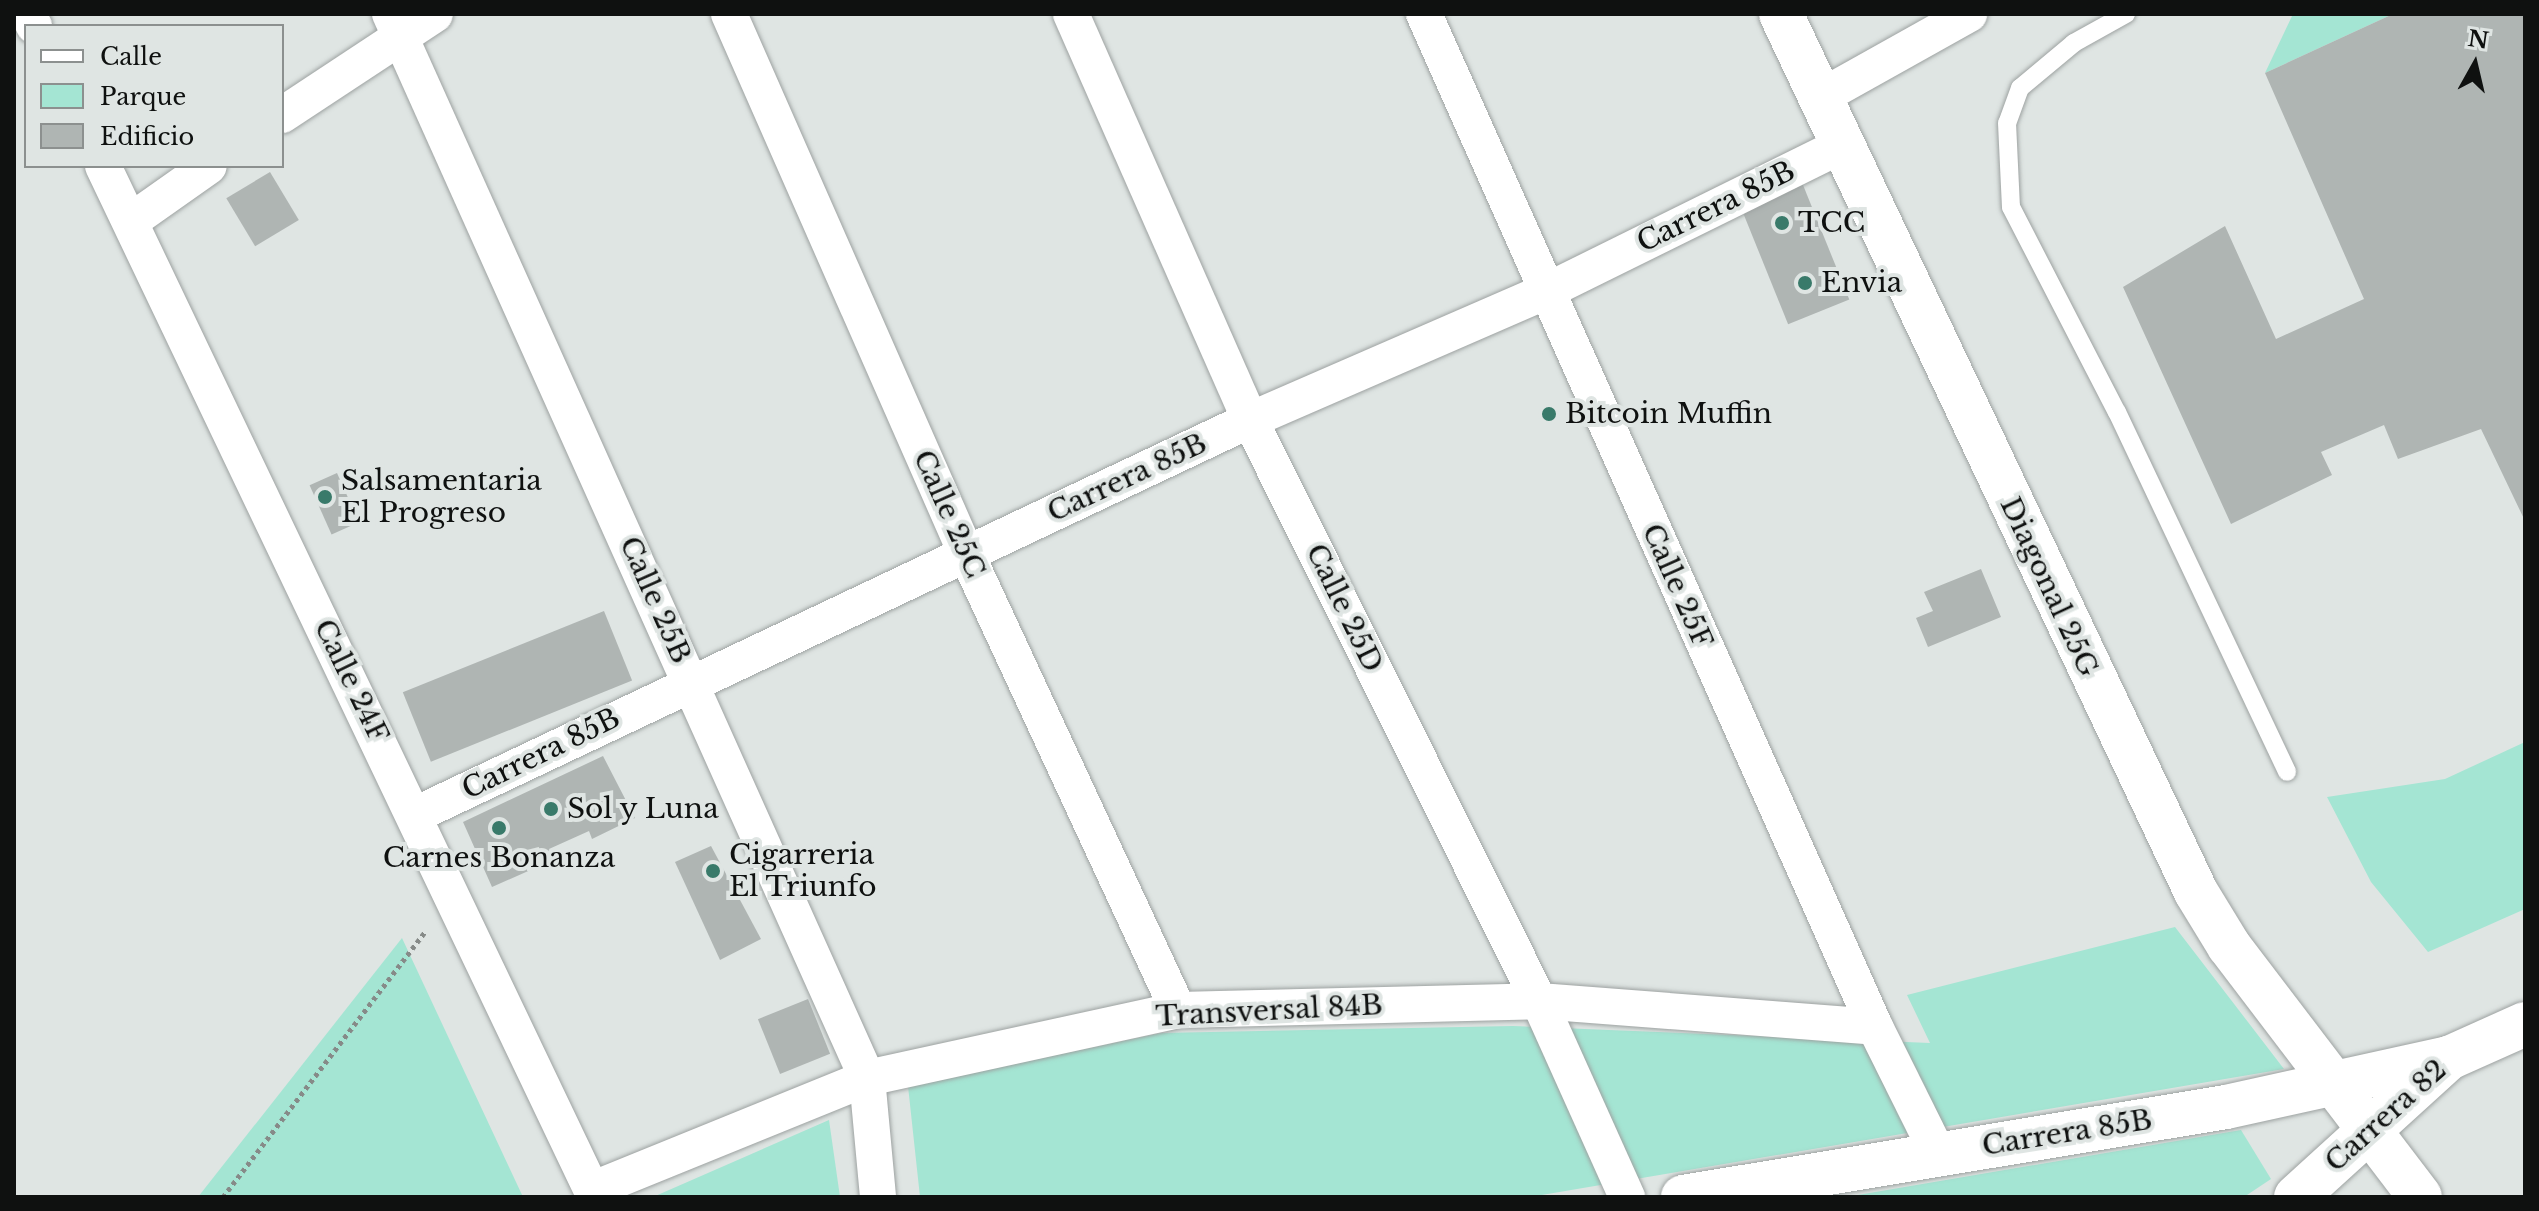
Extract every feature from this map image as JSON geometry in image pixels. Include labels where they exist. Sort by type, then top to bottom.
[{"type":"street","points":[[284,113],[394,24],[435,14]]},
{"type":"street","name":"Calle 25C","points":[[729,14],[966,553],[1178,1010]]},
{"type":"street","name":"Calle 25D","points":[[1071,14],[1250,420],[1539,1001],[1627,1197]]},
{"type":"street","name":"Calle 25F","points":[[1424,14],[1545,292],[1875,1027],[1938,1154]]},
{"type":"street","name":"Diagonal 25G","points":[[1781,14],[2196,892],[2333,1083],[2420,1197]]},
{"type":"street","points":[[1819,98],[1969,14]]},
{"type":"street","name":"Calle 25B","points":[[394,24],[692,681],[867,1078],[878,1197]]},
{"type":"street","name":"Carrera 85B","points":[[415,815],[692,681],[1250,420],[1545,292],[1842,145]]},
{"type":"street","name":"Calle 24F","points":[[104,168],[595,1193]]},
{"type":"street","points":[[131,221],[206,168]]},
{"type":"street","name":"Transversal 84B","points":[[595,1193],[867,1078],[1178,1010],[1539,1001],[1875,1027]]},
{"type":"street","name":"Carrera 82","points":[[2296,1197],[2449,1058],[2525,1024]]},
{"type":"street","name":"Carrera 85B","points":[[1683,1197],[2333,1083],[2449,1058]]},
{"type":"lane","points":[[2126,14],[2074,43],[2020,88],[2007,123],[2011,207],[2117,412],[2287,772]]},
{"type":"path","points":[[223,1197],[453,894]]},
{"type":"green space","points":[[2293,14],[2393,14],[2265,73]]},
{"type":"green space","points":[[2525,742],[2525,909],[2428,952],[2371,882],[2327,797],[2445,779]]},
{"type":"green space","points":[[2175,927],[2284,1069],[1530,1197],[920,1197],[908,1086],[1161,1033],[1513,1026],[1930,1043],[1907,995]]},
{"type":"green space","points":[[402,938],[523,1197],[198,1197]]},
{"type":"green space","points":[[829,1120],[840,1197],[653,1197]]},
{"type":"green space","points":[[2241,1130],[2271,1179],[2244,1197],[1846,1197]]},
{"type":"building","points":[[2393,14],[2525,14],[2525,521],[2481,429],[2398,459],[2384,425],[2321,452],[2332,475],[2231,524],[2123,287],[2225,226],[2276,339],[2364,299],[2265,73]]},
{"type":"building","points":[[270,172],[299,220],[255,246],[226,198]]},
{"type":"building","points":[[1801,180],[1849,300],[1788,324],[1740,205]]},
{"type":"building","points":[[337,473],[359,522],[332,535],[310,485]]},
{"type":"building","points":[[1981,569],[2001,617],[1928,647],[1916,618],[1933,611],[1924,592]]},
{"type":"building","points":[[604,611],[632,681],[431,762],[403,692]]},
{"type":"building","points":[[603,756],[635,818],[592,839],[589,831],[549,849],[553,860],[492,887],[463,822]]},
{"type":"building","points":[[711,846],[761,939],[720,960],[675,862]]},
{"type":"building","points":[[808,999],[830,1054],[780,1074],[758,1019]]},
{"type":"place","name":"TCC","points":[[1782,223]]},
{"type":"place","name":"Envia","points":[[1805,283]]},
{"type":"place","name":"Bitcoin Muffin","points":[[1549,414]]},
{"type":"place","name":"Salsamentaria El Progreso","points":[[325,497]]},
{"type":"place","name":"Sol y Luna","points":[[551,809]]},
{"type":"place","name":"Carnes Bonanza","points":[[499,828]]},
{"type":"place","name":"Cigarreria El Triunfo","points":[[713,871]]}]
